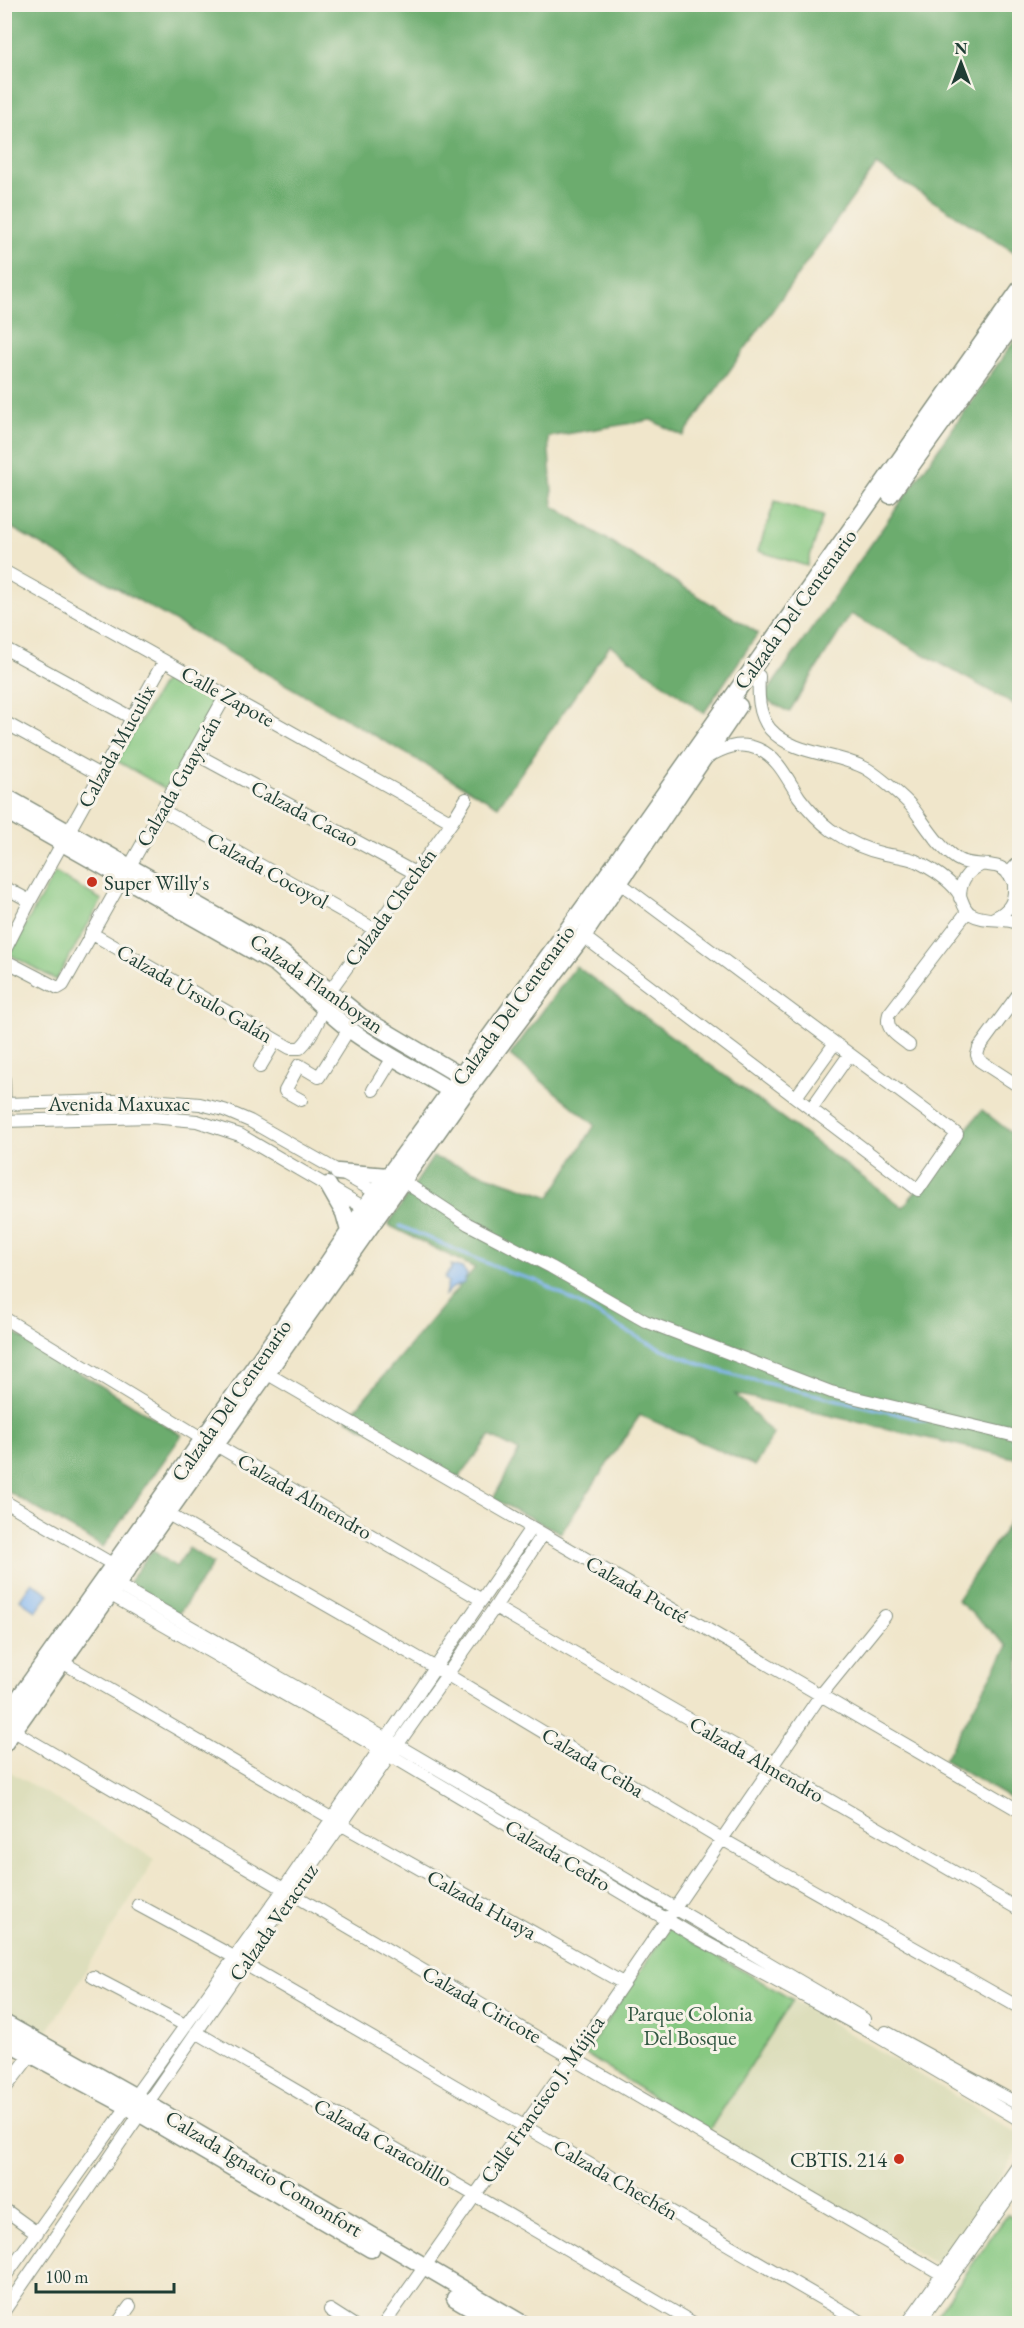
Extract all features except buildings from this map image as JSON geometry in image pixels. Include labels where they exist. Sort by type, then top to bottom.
[{"type":"main road","name":"Calzada Del Centenario","points":[[467,1079],[583,936],[759,676],[771,650],[1020,289]]},
{"type":"main road","name":"Calzada Del Centenario","points":[[8,1731],[109,1582],[467,1079],[605,878],[1020,315]]},
{"type":"main road","name":"Calzada Flamboyan","points":[[4,796],[66,837],[276,964],[349,1029],[456,1094]]},
{"type":"main road","name":"Calzada Flamboyan","points":[[4,810],[66,837]]},
{"type":"main road","name":"Calzada Flamboyan","points":[[127,872],[282,953],[361,1017],[467,1079]]},
{"type":"main road","points":[[349,1231],[333,1179],[396,1178]]},
{"type":"main road","name":"Calzada Del Centenario","points":[[260,1370],[349,1231],[371,1212]]},
{"type":"main road","name":"Calzada Del Centenario","points":[[8,1731],[62,1662],[109,1582],[168,1514],[210,1442]]},
{"type":"main road","name":"Calzada Ignacio Comonfort","points":[[4,2023],[35,2049],[136,2104],[420,2271],[500,2324]]},
{"type":"main road","name":"Calzada Ignacio Comonfort","points":[[4,2040],[35,2049]]},
{"type":"main road","name":"Calzada Ignacio Comonfort","points":[[420,2271],[523,2324]]},
{"type":"street","name":"Calle Zapote","points":[[4,571],[452,822]]},
{"type":"street","points":[[4,648],[132,718]]},
{"type":"street","name":"Calzada Muculix","points":[[4,951],[164,661]]},
{"type":"street","points":[[759,676],[758,698],[762,714],[769,727],[788,743],[845,759],[869,770],[910,804],[944,849],[959,861],[992,865],[1008,874],[1017,890],[1011,906],[1003,914],[993,919]]},
{"type":"street","name":"Calzada Guayacán","points":[[4,960],[58,988],[63,985],[226,695]]},
{"type":"street","points":[[4,722],[100,775]]},
{"type":"street","points":[[702,761],[730,746],[745,746],[759,750],[774,760],[811,812],[830,829],[855,844],[882,854],[915,860],[957,891],[967,912],[982,919],[1012,920],[1020,924]]},
{"type":"street","name":"Calzada Cacao","points":[[194,753],[415,873]]},
{"type":"street","name":"Calzada Chechén","points":[[300,1048],[306,1042],[324,1009],[329,992],[452,822],[466,799]]},
{"type":"street","name":"Calzada Cocoyol","points":[[162,810],[374,929]]},
{"type":"street","points":[[1008,874],[1020,861]]},
{"type":"street","points":[[960,898],[960,887],[964,877],[971,869],[981,865]]},
{"type":"street","points":[[583,936],[918,1190],[957,1134],[620,883]]},
{"type":"street","points":[[4,887],[30,901]]},
{"type":"street","points":[[909,1045],[889,1029],[887,1021],[889,1014],[967,912]]},
{"type":"street","name":"Calzada Úrsulo Galán","points":[[91,933],[290,1048],[300,1048]]},
{"type":"street","points":[[1018,1084],[980,1061],[977,1055],[979,1048],[1020,992]]},
{"type":"street","points":[[301,1100],[285,1091],[299,1065],[320,1077],[349,1029]]},
{"type":"street","points":[[260,1067],[276,1040]]},
{"type":"street","points":[[796,1098],[835,1044]]},
{"type":"street","points":[[811,1109],[849,1055]]},
{"type":"street","points":[[373,1090],[393,1056]]},
{"type":"street","points":[[4,1079],[5,1121]]},
{"type":"street","name":"Avenida Maxuxac","points":[[5,1104],[151,1100],[200,1104],[224,1110],[276,1136],[333,1179],[371,1212]]},
{"type":"street","name":"Avenida Maxuxac","points":[[5,1121],[174,1118],[218,1126],[240,1135],[267,1151],[333,1179],[383,1196]]},
{"type":"street","points":[[267,1151],[276,1136]]},
{"type":"street","points":[[396,1178],[468,1224],[645,1321],[831,1392],[1020,1437]]},
{"type":"street","name":"Calzada Almendro","points":[[4,1318],[210,1442],[482,1600]]},
{"type":"street","name":"Calzada Pucté","points":[[260,1370],[1020,1811]]},
{"type":"street","name":"Calzada Cedro","points":[[4,1501],[109,1582],[388,1747],[878,2028],[1020,2105]]},
{"type":"street","name":"Calzada Ceiba","points":[[168,1514],[441,1671],[722,1839],[1020,2007]]},
{"type":"street","name":"Calzada Veracruz","points":[[4,2278],[136,2104],[196,2032],[239,1960],[441,1671],[482,1600],[531,1528]]},
{"type":"street","name":"Calzada Veracruz","points":[[441,1671],[495,1607],[543,1534]]},
{"type":"street","name":"Calzada Almendro","points":[[495,1607],[1020,1910]]},
{"type":"street","name":"Calle Francisco J. Mújica","points":[[384,2324],[573,2057],[820,1696],[885,1616]]},
{"type":"street","name":"Calzada Huaya","points":[[62,1662],[336,1821],[623,1983]]},
{"type":"street","name":"Calzada Ciricote","points":[[8,1731],[573,2057],[946,2276]]},
{"type":"street","name":"Calzada Cedro","points":[[388,1747],[667,1920],[872,2033],[1020,2120]]},
{"type":"street","name":"Calzada Chechén","points":[[138,1905],[239,1960],[865,2324]]},
{"type":"street","name":"Calzada Veracruz","points":[[4,2311],[185,2025],[239,1960]]},
{"type":"street","points":[[93,1977],[185,2025]]},
{"type":"street","name":"Calzada Caracolillo","points":[[196,2032],[695,2324]]},
{"type":"street","points":[[4,2090],[35,2049]]},
{"type":"street","points":[[918,2324],[946,2276],[1020,2163]]},
{"type":"street","points":[[907,2324],[1020,2181]]},
{"type":"street","points":[[4,2209],[37,2233]]},
{"type":"street","points":[[117,2324],[130,2306]]},
{"type":"street","points":[[330,2310],[352,2324]]},
{"type":"shaded area","points":[[4,1768],[155,1859],[43,2039],[5,2017]]},
{"type":"shaded area","name":"CBTIS. 214","points":[[793,2000],[1019,2134],[1020,2145],[941,2267],[708,2132]]},
{"type":"green space","points":[[5,4],[1019,5],[1019,255],[876,165],[683,436],[651,420],[548,437],[553,506],[758,633],[704,713],[610,645],[498,806],[5,524]]},
{"type":"green space","points":[[1019,334],[1019,707],[851,614],[789,712],[763,698]]},
{"type":"green space","points":[[775,501],[823,516],[807,566],[758,551]]},
{"type":"green space","points":[[170,670],[218,698],[166,789],[117,761]]},
{"type":"green space","points":[[55,873],[102,900],[56,980],[9,954]]},
{"type":"green space","points":[[576,966],[903,1207],[982,1110],[1019,1139],[1019,1459],[735,1394],[773,1434],[755,1466],[640,1415],[561,1533],[493,1499],[519,1451],[490,1436],[458,1479],[347,1419],[475,1268],[388,1225],[433,1157],[550,1197],[595,1125],[510,1055]]},
{"type":"green space","points":[[4,1327],[182,1435],[103,1547],[5,1490]]},
{"type":"green space","points":[[1019,1508],[1019,1804],[944,1760],[1008,1646],[957,1600]]},
{"type":"green space","points":[[189,1548],[213,1564],[178,1615],[129,1582],[152,1550],[176,1567]]},
{"type":"green space","name":"Parque Colonia Del Bosque","points":[[669,1928],[793,2000],[708,2132],[585,2054]]},
{"type":"green space","points":[[1008,2214],[1019,2221],[1019,2323],[931,2323]]},
{"type":"water","points":[[451,1265],[462,1268],[467,1274],[464,1283],[452,1288],[445,1295],[448,1282],[444,1278],[451,1269]]},
{"type":"water","points":[[32,1582],[49,1594],[36,1611],[20,1599]]},
{"type":"waterway","points":[[400,1226],[510,1273],[538,1281],[648,1343],[710,1368],[927,1421]]},
{"type":"waterway","points":[[1012,1441],[1020,1443]]},
{"type":"place","name":"Super Willy's","points":[[92,882]]},
{"type":"place","name":"CBTIS. 214","points":[[899,2159]]}]
